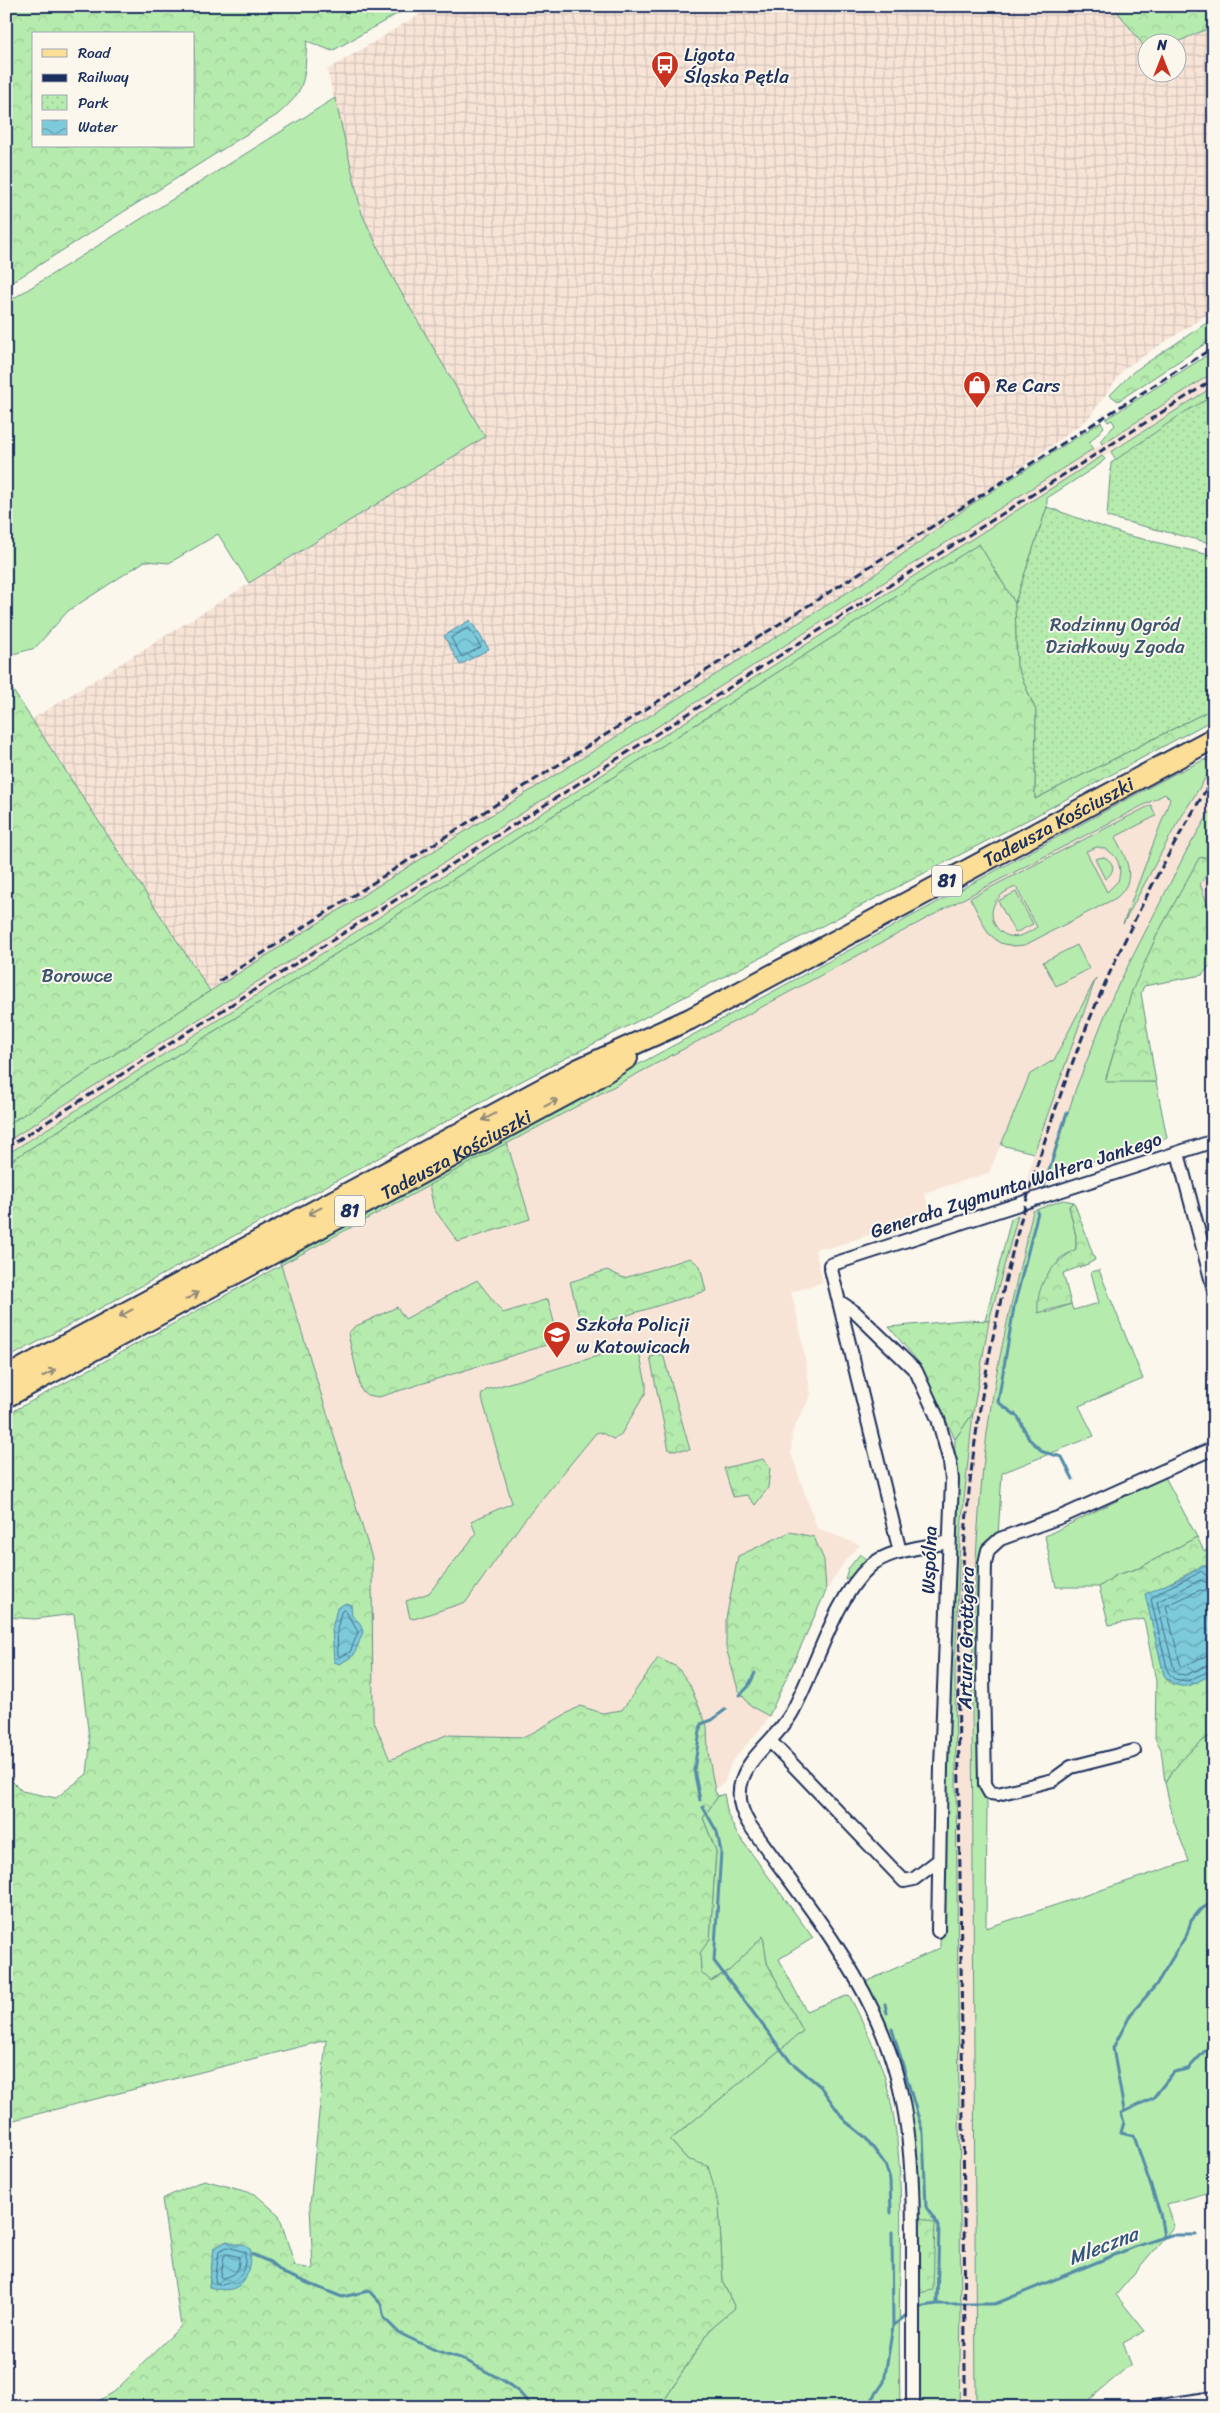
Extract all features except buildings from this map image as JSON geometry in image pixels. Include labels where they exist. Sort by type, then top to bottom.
[{"type":"main road","name":"Tadeusza Kościuszki","points":[[6,1396],[588,1083],[690,1019],[1209,741]]},
{"type":"main road","name":"Tadeusza Kościuszki","points":[[6,1377],[580,1068],[690,1019]]},
{"type":"street","name":"Generała Zygmunta Waltera Jankego","points":[[830,1265],[1214,1141]]},
{"type":"street","points":[[1178,1153],[1214,1290]]},
{"type":"street","name":"Wspólna","points":[[830,1265],[900,1552],[876,1562],[866,1570],[853,1588],[838,1614],[792,1712],[771,1742],[750,1765],[740,1787],[740,1801],[746,1818],[854,1976],[872,2009],[892,2057],[902,2094],[911,2148],[913,2407]]},
{"type":"street","name":"Wspólna","points":[[840,1302],[856,1313],[916,1371],[938,1419],[950,1462],[952,1480],[948,1542],[938,1931]]},
{"type":"street","name":"Artura Grottgera","points":[[1134,1751],[1071,1767],[1053,1780],[998,1794],[990,1793],[985,1784],[983,1674],[985,1563],[988,1550],[1000,1539],[1063,1516],[1214,1448]]},
{"type":"street","points":[[900,1552],[948,1542]]},
{"type":"street","points":[[771,1742],[904,1881],[914,1879],[939,1860]]},
{"type":"street","points":[[1154,2407],[1214,2398]]},
{"type":"shaded area","points":[[434,6],[1113,6],[1138,38],[1138,82],[1188,82],[1188,37],[1214,26],[1214,310],[1125,368],[1088,419],[867,580],[210,991],[32,719],[484,437],[390,273],[362,214],[327,70]]},
{"type":"shaded area","points":[[1214,372],[1214,386],[6,1155],[6,1142]]},
{"type":"shaded area","name":"Szkoła Policji w Katowicach","points":[[1214,764],[1214,805],[1187,850],[1113,995],[1076,1088],[1048,1175],[1033,1211],[1006,1329],[987,1431],[974,1592],[972,1694],[976,2407],[959,2407],[961,2314],[955,1670],[960,1539],[973,1413],[989,1321],[1034,1153],[1093,984],[1054,1060],[1030,1074],[989,1173],[924,1193],[931,1214],[830,1248],[820,1247],[815,1250],[823,1282],[791,1292],[799,1323],[811,1395],[792,1432],[791,1453],[817,1528],[860,1545],[846,1559],[826,1591],[764,1725],[732,1761],[724,1783],[638,1850],[406,1799],[373,1719],[372,1558],[281,1265],[976,892],[1165,794],[1170,799],[1126,918],[1174,829]]},
{"type":"shaded area","points":[[1214,864],[1214,921],[1200,884]]},
{"type":"green space","points":[[6,6],[411,6],[332,51],[307,41],[304,74],[299,90],[287,106],[277,115],[6,286]]},
{"type":"green space","points":[[1113,6],[1214,6],[1214,26],[1188,37],[1188,32],[1138,32],[1138,38]]},
{"type":"green space","points":[[335,98],[362,214],[390,273],[485,437],[249,583],[218,534],[169,563],[145,561],[68,611],[35,648],[6,656],[6,303]]},
{"type":"green space","points":[[1214,318],[1214,338],[1118,401],[1110,395],[1133,372]]},
{"type":"green space","points":[[1214,351],[1214,372],[1102,444],[1100,441],[1115,425],[1112,420],[1108,422],[1106,419]]},
{"type":"green space","points":[[1214,386],[1214,395],[1116,460],[1111,452]]},
{"type":"green space","points":[[1214,395],[1214,540],[1210,543],[1107,517],[1111,463],[1183,413]]},
{"type":"green space","points":[[1101,422],[1104,427],[1089,443],[1093,449],[6,1142],[6,1126],[210,991],[867,580],[972,504]]},
{"type":"green space","points":[[1102,456],[1105,459],[1100,464],[1047,498],[1047,507],[1015,603],[979,544],[6,1164],[6,1155]]},
{"type":"green space","name":"Rodzinny Ogród Działkowy Zgoda","points":[[1047,507],[1126,535],[1214,556],[1214,708],[1035,799],[1036,711],[1017,666],[1015,603]]},
{"type":"green space","points":[[979,544],[1015,603],[1017,666],[1036,711],[1035,799],[1214,708],[1214,719],[1035,816],[508,1088],[6,1359],[6,1164]]},
{"type":"green space","name":"Borowce","points":[[6,680],[210,991],[6,1126]]},
{"type":"green space","points":[[1214,755],[1214,764],[1174,829],[1123,924],[1170,799],[1165,794],[976,892],[281,1265],[278,1260],[1172,775]]},
{"type":"green space","points":[[1151,805],[1156,816],[1115,837],[1128,868],[1129,876],[1123,891],[1116,898],[1025,945],[1014,946],[1000,943],[988,933],[970,898]],"holes":[[[1097,847],[1113,854],[1120,869],[1118,881],[1107,892],[1086,851]],[[1016,887],[1037,927],[1019,936],[1010,936],[1002,933],[996,927],[992,910],[996,901],[1003,893]]]},
{"type":"green space","points":[[1214,805],[1214,856],[1199,859],[1157,935],[1132,992],[1105,1081],[1156,1082],[1167,1138],[1048,1175],[1076,1088],[1113,995],[1187,850]]},
{"type":"green space","points":[[1214,856],[1214,864],[1200,884],[1214,921],[1214,961],[1202,975],[1144,986],[1141,993],[1156,1082],[1105,1082],[1132,991],[1157,935],[1199,858]]},
{"type":"green space","points":[[1103,857],[1110,861],[1113,867],[1109,876],[1105,879],[1095,859]]},
{"type":"green space","points":[[1016,892],[1033,924],[1015,933],[998,901]]},
{"type":"green space","points":[[1077,945],[1089,969],[1056,986],[1043,962]]},
{"type":"green space","points":[[1096,978],[1034,1153],[1001,1145],[1030,1074],[1054,1060]]},
{"type":"green space","points":[[507,1143],[530,1219],[458,1242],[434,1209],[429,1185]]},
{"type":"green space","points":[[1063,1200],[1074,1202],[1069,1206],[1076,1236],[1076,1249],[1059,1259],[1046,1313],[1071,1304],[1073,1310],[1099,1303],[1091,1272],[1099,1270],[1143,1379],[1079,1406],[1094,1436],[1002,1473],[998,1536],[987,1544],[979,1779],[987,1800],[986,1928],[1189,1861],[1174,1822],[1165,1783],[1186,1755],[1214,1733],[1214,2191],[1167,2204],[1174,2226],[1116,2295],[1145,2331],[1123,2343],[1131,2364],[1081,2407],[976,2407],[972,1694],[974,1596],[978,1531],[983,1466],[991,1405],[1007,1321],[1033,1211]]},
{"type":"green space","points":[[1074,1202],[1095,1260],[1063,1273],[1071,1304],[1038,1313],[1040,1292],[1047,1275],[1059,1261],[1076,1249],[1076,1236],[1069,1206]]},
{"type":"green space","points":[[1018,1215],[989,1321],[985,1321],[1011,1219]]},
{"type":"green space","points":[[690,1258],[700,1266],[706,1291],[582,1329],[570,1282],[607,1270],[624,1278]]},
{"type":"green space","points":[[281,1265],[372,1558],[373,1719],[390,1760],[446,1735],[525,1737],[580,1706],[602,1713],[622,1710],[658,1658],[677,1667],[689,1683],[707,1726],[708,1752],[715,1791],[718,1796],[703,1818],[716,1851],[710,1939],[700,1953],[701,1972],[711,1981],[730,1970],[763,1936],[767,1963],[803,2031],[670,2140],[687,2159],[708,2166],[719,2205],[723,2283],[735,2308],[711,2328],[660,2407],[88,2407],[114,2392],[181,2326],[162,2199],[204,2180],[255,2194],[279,2215],[295,2266],[313,2269],[310,2206],[326,2040],[6,2122],[6,1775],[22,1791],[56,1798],[87,1774],[90,1746],[74,1614],[35,1619],[6,1617],[6,1415]],"holes":[[[227,2241],[235,2244],[209,2287],[214,2248]]]},
{"type":"green space","points":[[477,1280],[503,1313],[548,1299],[559,1341],[379,1397],[367,1395],[361,1390],[348,1334],[354,1327],[397,1307],[405,1319]]},
{"type":"green space","points":[[964,1320],[989,1321],[973,1413],[955,1439],[919,1363],[889,1327]]},
{"type":"green space","points":[[637,1344],[646,1383],[646,1392],[620,1436],[613,1439],[600,1432],[596,1433],[522,1523],[466,1602],[414,1619],[410,1618],[406,1601],[429,1593],[476,1534],[471,1521],[512,1503],[481,1395],[486,1390]]},
{"type":"green space","points":[[663,1354],[690,1450],[669,1450],[650,1357]]},
{"type":"green space","points":[[973,1413],[960,1539],[955,1670],[961,2314],[959,2407],[918,2407],[919,2180],[917,2147],[909,2100],[865,1982],[940,1948],[945,1700],[955,1439]]},
{"type":"green space","points":[[763,1459],[770,1468],[768,1488],[755,1505],[747,1495],[733,1497],[724,1468]]},
{"type":"green space","points":[[1165,1477],[1197,1537],[1139,1568],[1116,1575],[1099,1587],[1056,1587],[1045,1536]]},
{"type":"green space","points":[[790,1532],[814,1537],[824,1560],[826,1591],[769,1716],[750,1706],[738,1689],[726,1648],[726,1619],[738,1556]]},
{"type":"green space","points":[[1197,1537],[1204,1551],[1214,1547],[1214,1575],[1205,1565],[1146,1595],[1164,1675],[1171,1684],[1189,1686],[1214,1673],[1214,1733],[1186,1755],[1165,1783],[1161,1749],[1155,1738],[1156,1681],[1144,1619],[1109,1625],[1099,1587],[1116,1575],[1139,1568]]},
{"type":"green space","points":[[860,1554],[868,1560],[855,1575],[845,1579],[848,1569]]},
{"type":"green space","points":[[724,1794],[728,1815],[736,1832],[813,1938],[779,1959],[806,2011],[849,1995],[869,2036],[885,2078],[895,2126],[900,2174],[900,2407],[660,2407],[711,2328],[735,2308],[723,2283],[719,2205],[687,2159],[670,2140],[803,2031],[767,1963],[763,1937],[730,1970],[710,1981],[701,1972],[700,1953],[710,1938],[716,1851],[703,1818],[718,1796]]},
{"type":"green space","points":[[919,2217],[935,2223],[933,2290],[919,2293]]},
{"type":"green space","points":[[1006,2400],[1022,2401],[1029,2407],[1002,2407]]},
{"type":"water","points":[[470,620],[489,649],[460,665],[444,636]]},
{"type":"water","points":[[1202,1565],[1205,1565],[1214,1578],[1214,1673],[1188,1686],[1176,1685],[1164,1675],[1145,1594],[1190,1574]]},
{"type":"water","points":[[346,1603],[351,1605],[352,1616],[360,1623],[363,1632],[354,1655],[340,1664],[334,1662],[332,1629],[337,1608]]},
{"type":"water","points":[[227,2241],[243,2244],[251,2250],[246,2277],[237,2287],[230,2289],[209,2287],[214,2248]]},
{"type":"waterway","points":[[1044,1187],[1067,1112]]},
{"type":"waterway","points":[[1038,1212],[1014,1307],[998,1402],[1018,1417],[1029,1439],[1043,1452],[1062,1457],[1073,1479]]},
{"type":"waterway","points":[[740,1695],[748,1687],[755,1673]]},
{"type":"waterway","points":[[700,1800],[694,1770],[701,1724],[712,1720],[726,1709]]},
{"type":"waterway","points":[[703,1807],[717,1832],[721,1852],[714,1961],[790,2061],[820,2086],[845,2121],[865,2137],[885,2164],[890,2180],[891,2213]]},
{"type":"waterway","points":[[1124,2110],[1113,2048],[1131,2014],[1156,1985],[1187,1934],[1191,1921],[1200,1910],[1214,1901]]},
{"type":"waterway","points":[[885,2004],[887,2013]]},
{"type":"waterway","points":[[892,2029],[923,2133],[926,2207],[939,2226],[937,2304]]},
{"type":"waterway","name":"Mleczna","points":[[1164,2237],[1160,2213],[1135,2139],[1133,2136],[1121,2133],[1124,2122],[1121,2113],[1153,2098],[1174,2072],[1188,2069],[1214,2041]]},
{"type":"waterway","points":[[892,2232],[893,2326]]},
{"type":"waterway","name":"Mleczna","points":[[917,2307],[937,2304],[995,2304],[1134,2247],[1171,2235],[1196,2235]]},
{"type":"waterway","points":[[251,2254],[270,2262],[283,2273],[342,2297],[369,2291],[381,2304],[384,2318],[399,2333],[435,2350],[463,2359],[504,2381],[519,2392],[532,2407]]},
{"type":"waterway","name":"Mleczna","points":[[867,2407],[884,2382],[893,2326],[910,2312]]},
{"type":"railway","points":[[219,981],[1214,347]]},
{"type":"railway","points":[[6,1148],[1214,379]]},
{"type":"railway","points":[[965,2407],[959,1705],[965,1534],[978,1421],[993,1336],[1012,1252],[1036,1169],[1063,1087],[1095,1007],[1131,928],[1170,852],[1214,777]]},
{"type":"place","name":"Ligota Śląska Pętla","points":[[665,89]]},
{"type":"place","name":"Re Cars","points":[[977,409]]},
{"type":"place","name":"Szkoła Policji w Katowicach","points":[[557,1359]]}]
